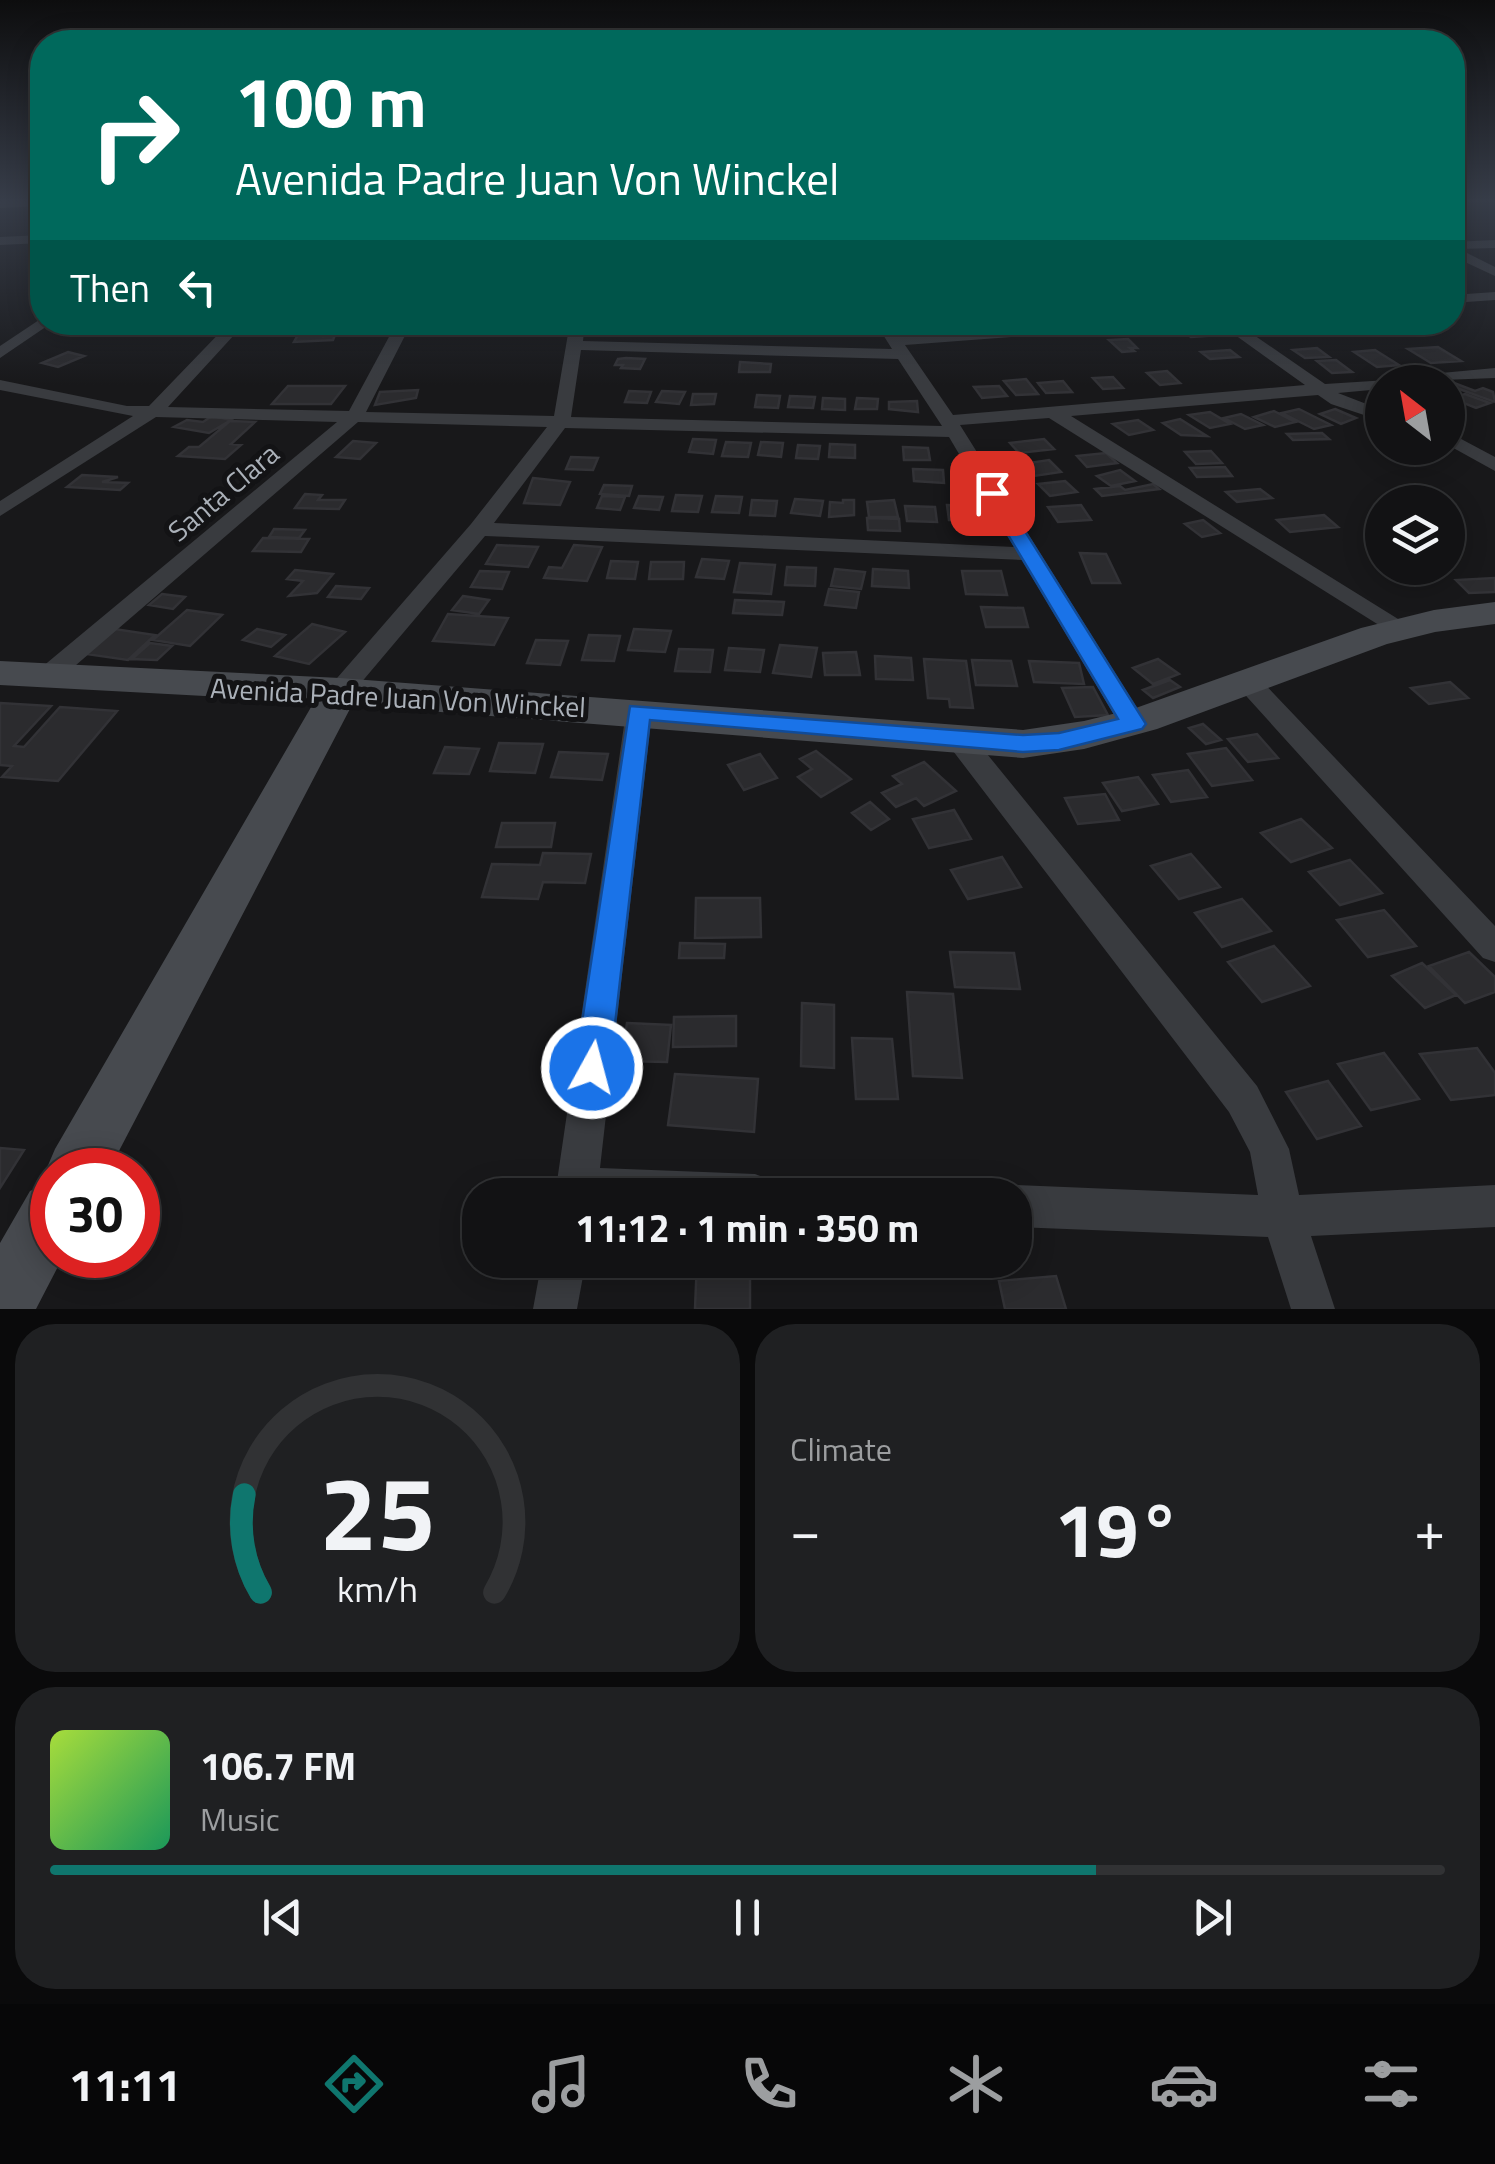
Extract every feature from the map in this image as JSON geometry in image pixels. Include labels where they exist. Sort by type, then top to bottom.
[{"type":"main road","name":"Avenida Padre Juan Von Winckel","points":[[0,673],[340,690],[960,740],[1059,741],[1133,724],[1398,627],[1495,613]]},
{"type":"main road","points":[[88,1148],[340,690]]},
{"type":"main road","points":[[0,1308],[30,1253]]},
{"type":"street","points":[[1465,298],[1495,296]]},
{"type":"street","points":[[0,353],[30,333]]},
{"type":"street","points":[[0,510],[155,410],[227,335]]},
{"type":"street","name":"Santa Clara","points":[[45,678],[355,416],[399,335]]},
{"type":"street","points":[[340,690],[478,529],[562,419],[576,335]]},
{"type":"street","points":[[574,345],[953,335]]},
{"type":"street","points":[[1243,335],[1322,390],[1365,411]]},
{"type":"street","points":[[894,339],[1133,724]]},
{"type":"street","points":[[1465,376],[1495,373]]},
{"type":"street","points":[[0,385],[127,411],[951,426],[1050,411],[1365,386]]},
{"type":"street","points":[[1050,411],[1398,627]]},
{"type":"street","points":[[1465,448],[1495,465]]},
{"type":"street","points":[[478,529],[1028,554]]},
{"type":"street","points":[[1247,681],[1495,948]]},
{"type":"street","points":[[578,1178],[639,712]]},
{"type":"street","points":[[960,740],[1244,1099],[1269,1149],[1283,1217],[1313,1309]]},
{"type":"street","points":[[1032,1207],[1283,1217],[1495,1206]]},
{"type":"street","points":[[555,1309],[561,1278]]},
{"type":"building","points":[[298,335],[335,335],[333,340],[294,342]]},
{"type":"building","points":[[1128,339],[1137,348],[1130,348],[1134,351],[1122,352],[1109,340]]},
{"type":"building","points":[[1438,347],[1461,361],[1431,363],[1408,349]]},
{"type":"building","points":[[1317,348],[1329,357],[1305,358],[1293,350]]},
{"type":"building","points":[[1230,350],[1239,357],[1210,359],[1201,352]]},
{"type":"building","points":[[1375,350],[1399,365],[1374,365],[1354,352]]},
{"type":"building","points":[[68,352],[84,356],[58,367],[42,363]]},
{"type":"building","points":[[618,359],[645,359],[640,369],[621,368],[623,365],[615,365]]},
{"type":"building","points":[[1336,360],[1352,372],[1332,373],[1317,361]]},
{"type":"building","points":[[740,362],[771,364],[770,372],[739,372]]},
{"type":"building","points":[[1167,371],[1180,383],[1160,385],[1147,373]]},
{"type":"building","points":[[1113,377],[1123,388],[1103,389],[1093,378]]},
{"type":"building","points":[[1026,379],[1038,394],[1016,395],[1004,381]]},
{"type":"building","points":[[1063,381],[1072,392],[1046,393],[1038,383]]},
{"type":"building","points":[[288,386],[345,386],[331,404],[272,404]]},
{"type":"building","points":[[999,386],[1007,396],[982,398],[974,387]]},
{"type":"building","points":[[1465,387],[1493,392],[1495,402],[1465,391]]},
{"type":"building","points":[[418,390],[416,398],[375,405],[380,392]]},
{"type":"building","points":[[629,391],[651,392],[647,403],[625,402]]},
{"type":"building","points":[[662,391],[685,392],[679,404],[656,402]]},
{"type":"building","points":[[693,394],[716,394],[714,404],[691,405]]},
{"type":"building","points":[[1465,394],[1490,403],[1476,408],[1465,404]]},
{"type":"building","points":[[757,395],[780,396],[778,408],[755,407]]},
{"type":"building","points":[[790,396],[815,397],[813,408],[788,407]]},
{"type":"building","points":[[823,398],[845,399],[845,410],[822,409]]},
{"type":"building","points":[[857,398],[878,399],[877,409],[855,409]]},
{"type":"building","points":[[917,401],[918,412],[889,409],[889,402]]},
{"type":"building","points":[[1299,409],[1331,425],[1314,429],[1282,413]]},
{"type":"building","points":[[1335,409],[1356,418],[1341,424],[1320,414]]},
{"type":"building","points":[[1274,411],[1295,422],[1275,427],[1254,417]]},
{"type":"building","points":[[1210,412],[1230,424],[1210,428],[1189,415]]},
{"type":"building","points":[[1241,414],[1263,425],[1245,429],[1224,418]]},
{"type":"building","points":[[212,416],[231,420],[209,433],[174,427],[187,420],[203,422]]},
{"type":"building","points":[[1180,419],[1207,436],[1181,435],[1163,423]]},
{"type":"building","points":[[1138,420],[1153,430],[1129,435],[1113,424]]},
{"type":"building","points":[[230,421],[255,422],[231,444],[241,445],[225,459],[178,456],[189,447],[199,447]]},
{"type":"building","points":[[1322,433],[1329,439],[1293,440],[1287,434]]},
{"type":"building","points":[[693,439],[716,440],[713,454],[689,452]]},
{"type":"building","points":[[1044,439],[1054,449],[1019,453],[1010,443]]},
{"type":"building","points":[[353,441],[376,443],[360,459],[336,457]]},
{"type":"building","points":[[726,442],[751,443],[748,457],[722,456]]},
{"type":"building","points":[[761,442],[783,443],[781,457],[758,455]]},
{"type":"building","points":[[830,444],[855,445],[855,458],[829,457]]},
{"type":"building","points":[[798,445],[820,446],[818,459],[796,458]]},
{"type":"building","points":[[903,447],[928,448],[930,460],[904,460]]},
{"type":"building","points":[[1211,451],[1222,463],[1196,464],[1185,452]]},
{"type":"building","points":[[1106,453],[1117,463],[1087,467],[1077,456]]},
{"type":"building","points":[[571,457],[598,458],[593,470],[566,469]]},
{"type":"building","points":[[1049,460],[1061,472],[1034,476],[1022,464]]},
{"type":"building","points":[[1225,467],[1232,476],[1197,477],[1190,468]]},
{"type":"building","points":[[913,469],[943,470],[944,483],[914,481]]},
{"type":"building","points":[[1120,470],[1135,481],[1111,486],[1097,476]]},
{"type":"building","points":[[82,475],[118,477],[102,482],[128,483],[120,490],[67,487]]},
{"type":"building","points":[[533,478],[570,482],[560,505],[524,503]]},
{"type":"building","points":[[1065,481],[1077,492],[1050,496],[1038,484]]},
{"type":"building","points":[[1153,484],[1159,489],[1102,496],[1095,489],[1120,486],[1125,490]]},
{"type":"building","points":[[604,485],[632,486],[629,496],[600,494]]},
{"type":"building","points":[[1260,489],[1272,498],[1237,502],[1226,492]]},
{"type":"building","points":[[305,494],[322,495],[318,500],[345,500],[339,509],[295,508]]},
{"type":"building","points":[[676,495],[702,496],[698,512],[672,511]]},
{"type":"building","points":[[602,496],[625,497],[620,510],[597,508]]},
{"type":"building","points":[[639,496],[663,497],[659,510],[634,508]]},
{"type":"building","points":[[716,496],[742,497],[739,513],[712,512]]},
{"type":"building","points":[[795,499],[823,501],[820,516],[791,513]]},
{"type":"building","points":[[752,500],[777,501],[775,516],[750,515]]},
{"type":"building","points":[[854,500],[854,515],[829,517],[830,502]]},
{"type":"building","points":[[894,500],[898,517],[869,517],[867,502]]},
{"type":"building","points":[[947,505],[986,507],[989,521],[949,520]]},
{"type":"building","points":[[1081,505],[1091,520],[1058,522],[1048,507]]},
{"type":"building","points":[[905,506],[935,507],[937,522],[907,521]]},
{"type":"building","points":[[1324,515],[1338,527],[1290,532],[1277,520]]},
{"type":"building","points":[[867,518],[899,519],[900,531],[868,530]]},
{"type":"building","points":[[1203,520],[1220,533],[1202,537],[1185,524]]},
{"type":"building","points":[[274,529],[305,530],[299,538],[269,537]]},
{"type":"building","points":[[263,538],[309,539],[301,552],[253,551]]},
{"type":"building","points":[[497,545],[538,547],[528,567],[486,564]]},
{"type":"building","points":[[574,545],[602,547],[587,581],[544,578],[549,567],[562,568]]},
{"type":"building","points":[[1080,553],[1106,554],[1120,583],[1092,583]]},
{"type":"building","points":[[702,559],[729,561],[724,579],[696,577]]},
{"type":"building","points":[[611,561],[638,562],[635,579],[607,578]]},
{"type":"building","points":[[651,562],[684,562],[683,579],[649,579]]},
{"type":"building","points":[[740,563],[775,565],[771,594],[734,592]]},
{"type":"building","points":[[787,567],[816,568],[815,586],[785,585]]},
{"type":"building","points":[[835,569],[865,572],[861,589],[831,586]]},
{"type":"building","points":[[873,569],[908,571],[909,588],[872,586]]},
{"type":"building","points":[[295,570],[333,574],[317,593],[289,596],[303,581],[287,579]]},
{"type":"building","points":[[480,571],[509,572],[502,589],[471,587]]},
{"type":"building","points":[[962,571],[1001,571],[1007,595],[966,594]]},
{"type":"building","points":[[1495,578],[1495,592],[1469,593],[1461,585],[1465,585],[1465,580]]},
{"type":"building","points":[[336,586],[369,588],[361,599],[328,597]]},
{"type":"building","points":[[829,589],[859,592],[856,608],[825,605]]},
{"type":"building","points":[[162,594],[185,597],[173,609],[149,605]]},
{"type":"building","points":[[463,596],[489,600],[479,614],[452,610]]},
{"type":"building","points":[[735,600],[784,602],[782,615],[733,613]]},
{"type":"building","points":[[981,607],[1023,608],[1028,627],[986,627]]},
{"type":"building","points":[[187,610],[222,615],[190,646],[153,640]]},
{"type":"building","points":[[448,614],[508,618],[494,645],[433,641]]},
{"type":"building","points":[[312,624],[345,632],[309,664],[275,656]]},
{"type":"building","points":[[114,629],[155,635],[128,660],[86,654]]},
{"type":"building","points":[[257,629],[285,635],[271,647],[243,640]]},
{"type":"building","points":[[634,629],[671,631],[665,652],[628,650]]},
{"type":"building","points":[[589,635],[620,636],[614,661],[582,660]]},
{"type":"building","points":[[536,640],[568,641],[560,665],[527,663]]},
{"type":"building","points":[[150,643],[172,646],[157,660],[132,659]]},
{"type":"building","points":[[780,645],[817,648],[811,677],[773,673]]},
{"type":"building","points":[[729,648],[764,650],[760,672],[725,670]]},
{"type":"building","points":[[679,649],[713,650],[710,672],[675,671]]},
{"type":"building","points":[[856,652],[860,675],[825,675],[823,653]]},
{"type":"building","points":[[875,656],[911,658],[913,680],[876,679]]},
{"type":"building","points":[[924,659],[966,661],[973,708],[950,707],[949,699],[928,698]]},
{"type":"building","points":[[1158,659],[1179,674],[1153,684],[1133,668]]},
{"type":"building","points":[[972,660],[1011,661],[1017,686],[976,685]]},
{"type":"building","points":[[1029,661],[1079,663],[1084,684],[1034,682]]},
{"type":"building","points":[[1170,680],[1180,687],[1153,698],[1143,690]]},
{"type":"building","points":[[1450,682],[1468,698],[1429,704],[1411,688]]},
{"type":"building","points":[[1093,687],[1108,715],[1075,717],[1062,688]]},
{"type":"building","points":[[0,703],[51,706],[14,746],[24,747],[60,707],[117,711],[58,781],[2,777],[12,766],[0,765]]},
{"type":"building","points":[[1203,724],[1221,740],[1206,744],[1189,728]]},
{"type":"building","points":[[1257,734],[1278,758],[1248,762],[1228,739]]},
{"type":"building","points":[[499,743],[543,744],[535,773],[490,771]]},
{"type":"building","points":[[445,747],[479,749],[469,774],[434,773]]},
{"type":"building","points":[[1226,748],[1252,780],[1212,786],[1188,754]]},
{"type":"building","points":[[816,751],[851,779],[821,797],[798,777],[812,769],[800,759]]},
{"type":"building","points":[[559,752],[608,754],[602,780],[551,777]]},
{"type":"building","points":[[760,754],[777,778],[744,790],[728,765]]},
{"type":"building","points":[[924,762],[956,791],[924,806],[916,798],[896,807],[882,793],[902,784],[893,776]]},
{"type":"building","points":[[1188,770],[1207,797],[1171,802],[1153,775]]},
{"type":"building","points":[[1138,777],[1158,804],[1122,811],[1103,783]]},
{"type":"building","points":[[1105,794],[1119,820],[1078,824],[1065,798]]},
{"type":"building","points":[[870,802],[889,819],[871,830],[852,813]]},
{"type":"building","points":[[954,810],[971,839],[929,848],[913,819]]},
{"type":"building","points":[[1301,819],[1332,848],[1291,862],[1261,833]]},
{"type":"building","points":[[502,823],[555,823],[551,847],[496,847]]},
{"type":"building","points":[[543,853],[591,854],[585,883],[543,882],[538,899],[482,897],[492,864],[540,865]]},
{"type":"building","points":[[1191,854],[1220,887],[1179,899],[1151,866]]},
{"type":"building","points":[[1002,857],[1021,887],[968,899],[951,870]]},
{"type":"building","points":[[1350,860],[1382,893],[1340,905],[1309,872]]},
{"type":"building","points":[[696,898],[760,898],[761,937],[695,938]]},
{"type":"building","points":[[1242,899],[1271,931],[1222,947],[1195,913]]},
{"type":"building","points":[[1384,910],[1416,946],[1368,957],[1337,920]]},
{"type":"building","points":[[680,943],[725,944],[724,958],[679,958]]},
{"type":"building","points":[[1274,946],[1310,986],[1262,1002],[1228,962]]},
{"type":"building","points":[[950,952],[1014,953],[1020,989],[955,987]]},
{"type":"building","points":[[1469,952],[1495,977],[1495,992],[1465,1003],[1429,966]]},
{"type":"building","points":[[1422,963],[1456,995],[1425,1008],[1392,976]]},
{"type":"building","points":[[907,992],[953,994],[962,1078],[913,1076]]},
{"type":"building","points":[[802,1003],[834,1005],[834,1068],[801,1066]]},
{"type":"building","points":[[736,1016],[736,1046],[673,1047],[674,1017]]},
{"type":"building","points":[[627,1023],[671,1025],[667,1062],[621,1061]]},
{"type":"building","points":[[852,1038],[892,1039],[898,1099],[856,1099]]},
{"type":"building","points":[[1477,1048],[1495,1073],[1495,1095],[1451,1100],[1420,1054]]},
{"type":"building","points":[[1384,1053],[1419,1099],[1371,1110],[1338,1064]]},
{"type":"building","points":[[675,1074],[758,1079],[754,1132],[668,1125]]},
{"type":"building","points":[[1328,1081],[1361,1126],[1317,1139],[1286,1092]]},
{"type":"building","points":[[0,1148],[24,1150],[0,1188]]},
{"type":"building","points":[[1056,1276],[1066,1309],[1005,1309],[999,1281]]},
{"type":"building","points":[[696,1278],[750,1278],[750,1309],[695,1309]]},
{"type":"route","points":[[592,1068],[639,712],[1023,744],[1059,741],[1133,724],[992,493]]}]
